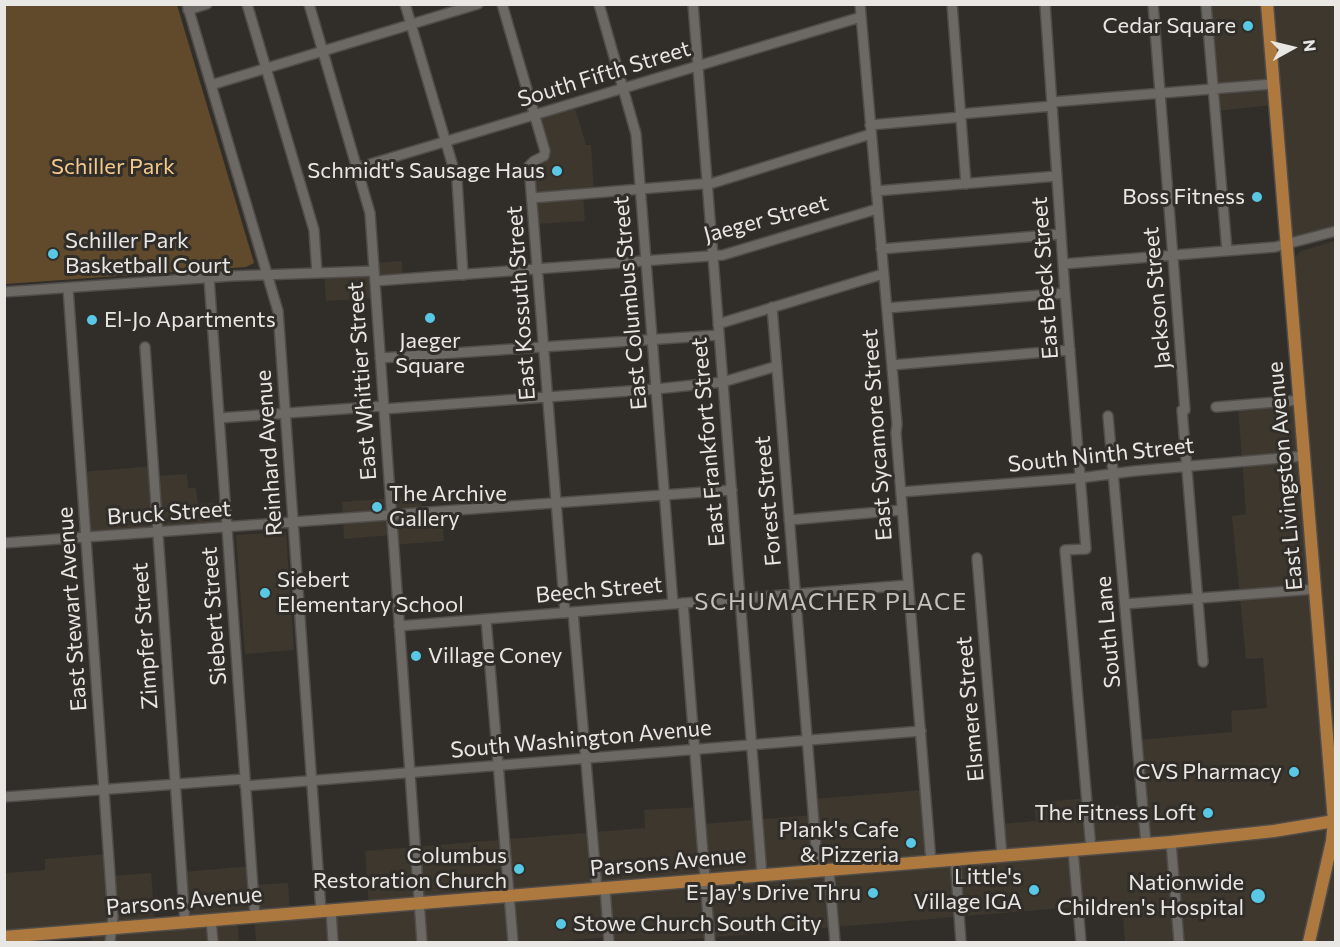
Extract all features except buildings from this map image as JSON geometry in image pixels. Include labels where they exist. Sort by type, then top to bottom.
[{"type":"main road","name":"East Livingston Avenue","points":[[1267,4],[1335,821],[1309,942]]},
{"type":"main road","name":"Parsons Avenue","points":[[4,937],[27,939],[111,928],[1091,849],[1274,831],[1335,821]]},
{"type":"street","points":[[187,7],[207,4]]},
{"type":"street","points":[[247,4],[314,230],[317,273]]},
{"type":"street","name":"East Whittier Street","points":[[309,4],[370,213],[422,942]]},
{"type":"street","points":[[405,4],[458,187],[464,275]]},
{"type":"street","points":[[211,85],[478,4]]},
{"type":"street","name":"East Kossuth Street","points":[[502,4],[545,151],[543,156],[529,166],[537,270],[556,503],[585,759],[609,942]]},
{"type":"street","name":"East Columbus Street","points":[[599,4],[636,134],[665,496],[695,750],[710,942]]},
{"type":"street","name":"East Frankfort Street","points":[[693,4],[762,876]]},
{"type":"street","name":"East Sycamore Street","points":[[860,4],[892,365],[931,862]]},
{"type":"street","points":[[952,4],[966,184]]},
{"type":"street","name":"East Beck Street","points":[[1045,4],[1086,549],[1065,550],[1091,849]]},
{"type":"street","name":"Jackson Street","points":[[1153,4],[1203,662]]},
{"type":"street","points":[[1206,4],[1227,251]]},
{"type":"street","name":"Reinhard Avenue","points":[[187,7],[278,311],[312,781],[326,911],[333,942]]},
{"type":"street","name":"South Fifth Street","points":[[357,168],[861,17]]},
{"type":"street","points":[[532,198],[707,183],[871,129],[1052,104],[1273,84]]},
{"type":"street","points":[[876,191],[1057,176]]},
{"type":"street","name":"Jaeger Street","points":[[375,281],[723,255],[877,209]]},
{"type":"street","points":[[1063,264],[1287,245],[1335,231]]},
{"type":"street","points":[[881,249],[1061,234]]},
{"type":"street","points":[[4,292],[209,278],[374,271]]},
{"type":"street","points":[[718,324],[883,274]]},
{"type":"street","name":"Siebert Street","points":[[209,278],[255,916]]},
{"type":"street","name":"East Stewart Avenue","points":[[68,288],[105,789],[113,917],[110,942]]},
{"type":"street","points":[[886,308],[1065,293]]},
{"type":"street","name":"Forest Street","points":[[772,307],[807,741],[835,942]]},
{"type":"street","points":[[380,358],[719,334]]},
{"type":"street","name":"Zimpfer Street","points":[[144,347],[185,923]]},
{"type":"street","points":[[892,365],[1070,350]]},
{"type":"street","points":[[219,418],[656,389],[723,382],[777,366]]},
{"type":"street","points":[[1216,407],[1300,400]]},
{"type":"street","name":"South Lane","points":[[1108,416],[1146,844]]},
{"type":"street","name":"South Ninth Street","points":[[901,492],[1080,478],[1305,456]]},
{"type":"street","name":"Bruck Street","points":[[4,543],[732,490]]},
{"type":"street","points":[[789,520],[902,510]]},
{"type":"street","name":"Elsmere Street","points":[[977,558],[1002,856]]},
{"type":"street","name":"Beech Street","points":[[399,626],[908,585]]},
{"type":"street","points":[[1125,604],[1316,589]]},
{"type":"street","points":[[486,619],[513,942]]},
{"type":"street","name":"South Washington Avenue","points":[[4,797],[174,784],[312,781],[921,731]]},
{"type":"street","points":[[1171,842],[1179,942]]},
{"type":"street","points":[[1073,850],[1081,942]]},
{"type":"street","points":[[955,860],[961,942]]},
{"type":"street","points":[[211,920],[213,942]]},
{"type":"shaded area","points":[[1208,5],[1335,5],[1335,229],[1293,240],[1282,104],[1217,111]]},
{"type":"shaded area","points":[[574,105],[586,145],[591,145],[594,193],[583,194],[585,221],[535,224],[531,167],[546,153],[536,117]]},
{"type":"shaded area","points":[[1335,241],[1335,942],[1125,942],[1122,903],[656,942],[611,942],[610,937],[549,942],[256,942],[254,916],[237,917],[239,942],[92,942],[91,930],[5,937],[5,873],[45,870],[45,859],[109,854],[110,876],[151,873],[155,924],[185,921],[183,872],[252,866],[253,885],[288,883],[290,912],[369,907],[365,851],[645,828],[644,810],[701,807],[703,824],[814,815],[813,799],[924,790],[931,862],[1001,855],[1000,824],[1036,821],[1034,803],[1087,798],[1089,809],[1119,806],[1120,810],[1142,808],[1137,740],[1232,732],[1231,711],[1267,708],[1263,658],[1246,659],[1232,516],[1246,514],[1238,405],[1305,399],[1310,439],[1295,257],[1301,251]]},
{"type":"shaded area","points":[[402,261],[403,279],[375,281],[376,298],[326,301],[324,273],[374,271],[374,263]]},
{"type":"shaded area","points":[[154,466],[155,476],[187,474],[188,488],[196,488],[198,504],[226,502],[228,528],[87,538],[83,472]]},
{"type":"shaded area","points":[[421,496],[422,513],[442,511],[444,541],[392,545],[391,535],[344,539],[342,502]]},
{"type":"shaded area","name":"Siebert Elementary School","points":[[286,532],[294,650],[245,654],[236,535]]},
{"type":"green space","name":"Schiller Park","points":[[5,4],[177,5],[254,263],[246,267],[5,284]]},
{"type":"place","name":"Cedar Square","points":[[1248,26]]},
{"type":"place","name":"Schmidt's Sausage Haus","points":[[557,171]]},
{"type":"place","name":"Boss Fitness","points":[[1257,197]]},
{"type":"place","name":"Schiller Park Basketball Court","points":[[53,254]]},
{"type":"place","name":"Jaeger Square","points":[[430,318]]},
{"type":"place","name":"El-Jo Apartments","points":[[92,320]]},
{"type":"place","name":"The Archive Gallery","points":[[377,507]]},
{"type":"place","name":"Siebert Elementary School","points":[[265,593]]},
{"type":"place","name":"Village Coney","points":[[416,656]]},
{"type":"place","name":"CVS Pharmacy","points":[[1294,772]]},
{"type":"place","name":"The Fitness Loft","points":[[1208,813]]},
{"type":"place","name":"Plank's Cafe & Pizzeria","points":[[911,843]]},
{"type":"place","name":"Columbus Restoration Church","points":[[519,869]]},
{"type":"place","name":"Little's Village IGA","points":[[1034,890]]},
{"type":"place","name":"E-Jay's Drive Thru","points":[[873,893]]},
{"type":"place","name":"Nationwide Children's Hospital","points":[[1258,896]]},
{"type":"place","name":"Stowe Church South City","points":[[561,924]]},
{"type":"district","name":"SCHUMACHER PLACE","points":[[831,602]]}]
